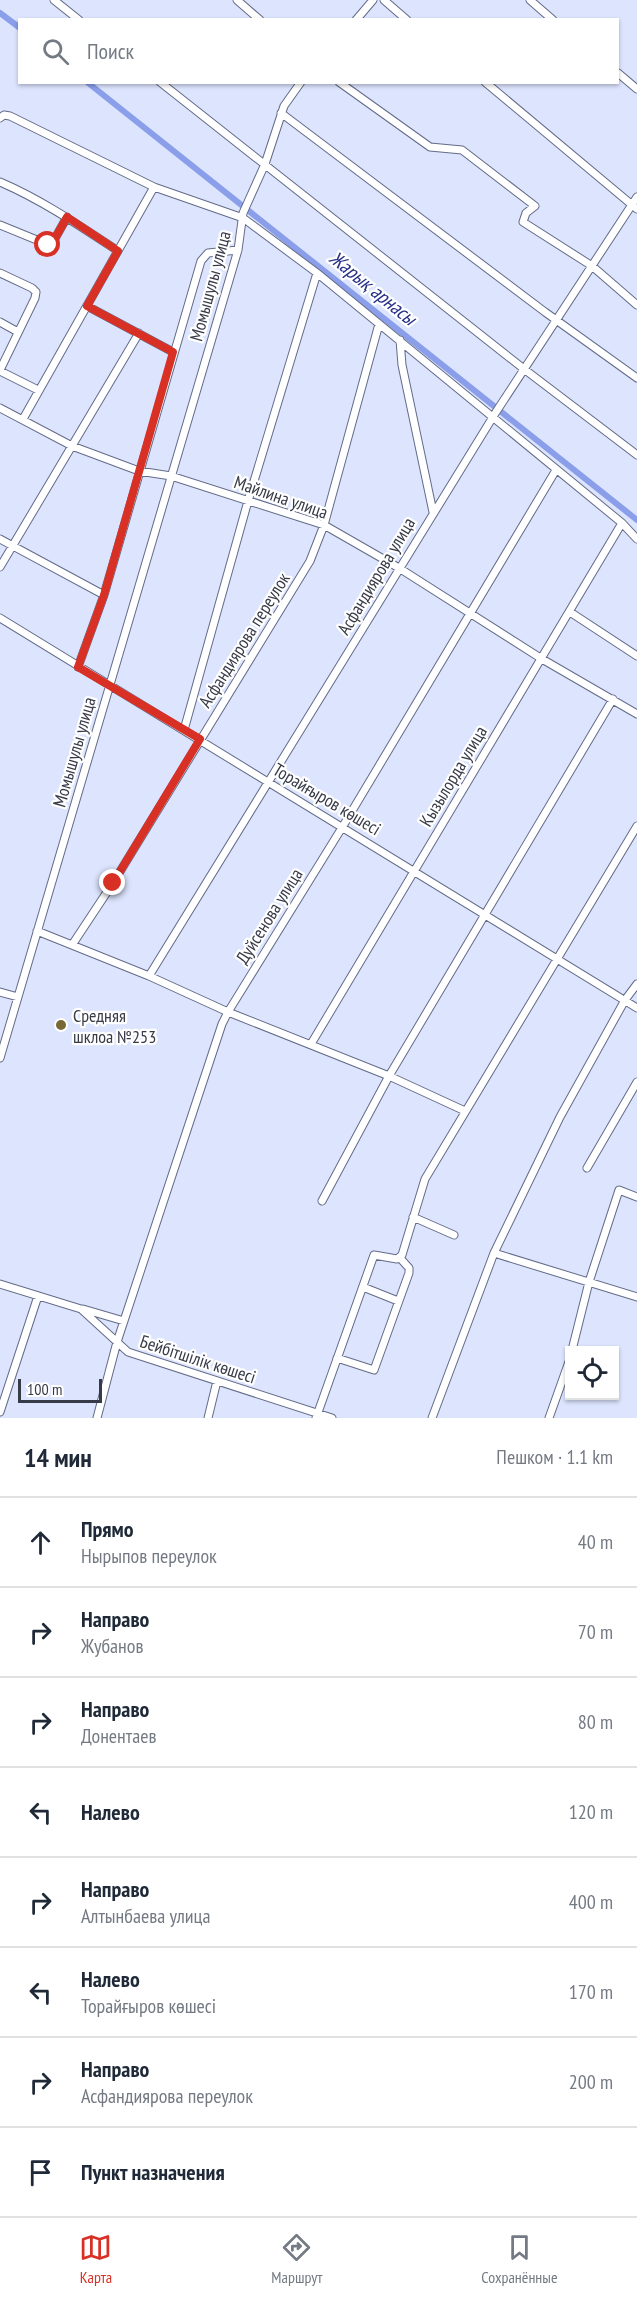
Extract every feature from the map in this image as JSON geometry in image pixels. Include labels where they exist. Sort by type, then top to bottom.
[{"type":"street","points":[[54,0],[76,18]]},
{"type":"street","points":[[237,0],[258,18]]},
{"type":"street","points":[[358,18],[374,0]]},
{"type":"street","points":[[384,0],[405,18]]},
{"type":"street","points":[[530,0],[551,18]]},
{"type":"street","points":[[619,74],[637,90]]},
{"type":"street","points":[[163,84],[522,372],[637,455]]},
{"type":"street","name":"Момышулы улица","points":[[0,1058],[238,250],[243,216],[265,164],[284,106],[300,84]]},
{"type":"street","points":[[342,84],[430,147],[462,150],[535,206],[526,213],[523,222],[592,266],[637,305]]},
{"type":"street","points":[[486,84],[634,207]]},
{"type":"street","points":[[281,113],[637,378]]},
{"type":"street","points":[[2,117],[10,116],[154,187],[243,216],[494,415],[556,470],[622,523],[637,539]]},
{"type":"street","points":[[0,182],[67,217],[118,251]]},
{"type":"street","points":[[23,419],[154,187]]},
{"type":"street","name":"Асфандиярова улица","points":[[149,976],[494,415],[592,266],[634,207],[637,197]]},
{"type":"street","points":[[0,225],[48,245],[53,242],[67,217]]},
{"type":"street","points":[[78,667],[104,595],[201,261],[208,253],[238,250]]},
{"type":"street","points":[[0,273],[36,292],[0,370],[38,390]]},
{"type":"street","points":[[184,729],[248,501],[317,273]]},
{"type":"street","points":[[87,306],[173,352]]},
{"type":"street","points":[[0,322],[18,332]]},
{"type":"street","name":"Асфандиярова переулок","points":[[72,945],[113,883],[310,561],[324,525],[380,324]]},
{"type":"street","points":[[0,567],[139,333]]},
{"type":"street","points":[[400,340],[402,365],[434,512]]},
{"type":"street","name":"Майлина улица","points":[[0,408],[72,446],[139,471],[171,477],[324,525],[471,612],[542,659],[637,714]]},
{"type":"street","name":"Дуйсенова улица","points":[[97,1418],[117,1342],[222,1024],[556,470]]},
{"type":"street","name":"Кызылорда улица","points":[[311,1044],[622,523]]},
{"type":"street","points":[[0,539],[104,595]]},
{"type":"street","points":[[570,612],[637,656]]},
{"type":"street","name":"Торайғыров көшесі","points":[[0,618],[637,1008]]},
{"type":"street","points":[[322,1201],[390,1076],[613,699]]},
{"type":"street","points":[[400,1258],[425,1179],[637,826]]},
{"type":"street","points":[[37,931],[149,976],[228,1012],[390,1076],[465,1111]]},
{"type":"street","points":[[432,1418],[494,1253],[560,1117],[625,1000],[637,984]]},
{"type":"street","points":[[0,992],[18,997]]},
{"type":"street","points":[[587,1168],[637,1082]]},
{"type":"street","points":[[573,1346],[589,1282],[619,1190],[637,1197]]},
{"type":"street","points":[[413,1217],[454,1235]]},
{"type":"street","points":[[494,1253],[637,1297]]},
{"type":"street","points":[[317,1416],[337,1358],[374,1255],[400,1258],[409,1268],[374,1370],[337,1358]]},
{"type":"street","name":"Бейбітшілік көшесі","points":[[0,1284],[81,1308],[128,1352],[317,1416],[332,1418]]},
{"type":"street","points":[[363,1287],[398,1301]]},
{"type":"street","points":[[0,1412],[38,1296]]},
{"type":"street","points":[[81,1308],[124,1321]]},
{"type":"street","points":[[549,1418],[565,1373]]},
{"type":"street","points":[[208,1418],[217,1381]]},
{"type":"waterway","name":"Жарық арнасы","points":[[0,13],[18,26]]},
{"type":"waterway","name":"Жарық арнасы","points":[[90,84],[637,520]]},
{"type":"place","name":"Средняя шклоа №253","points":[[61,1025]]},
{"type":"route","points":[[48,245],[53,242],[67,217],[118,251],[87,306],[173,352],[104,595],[78,667],[200,739],[113,883]]}]
